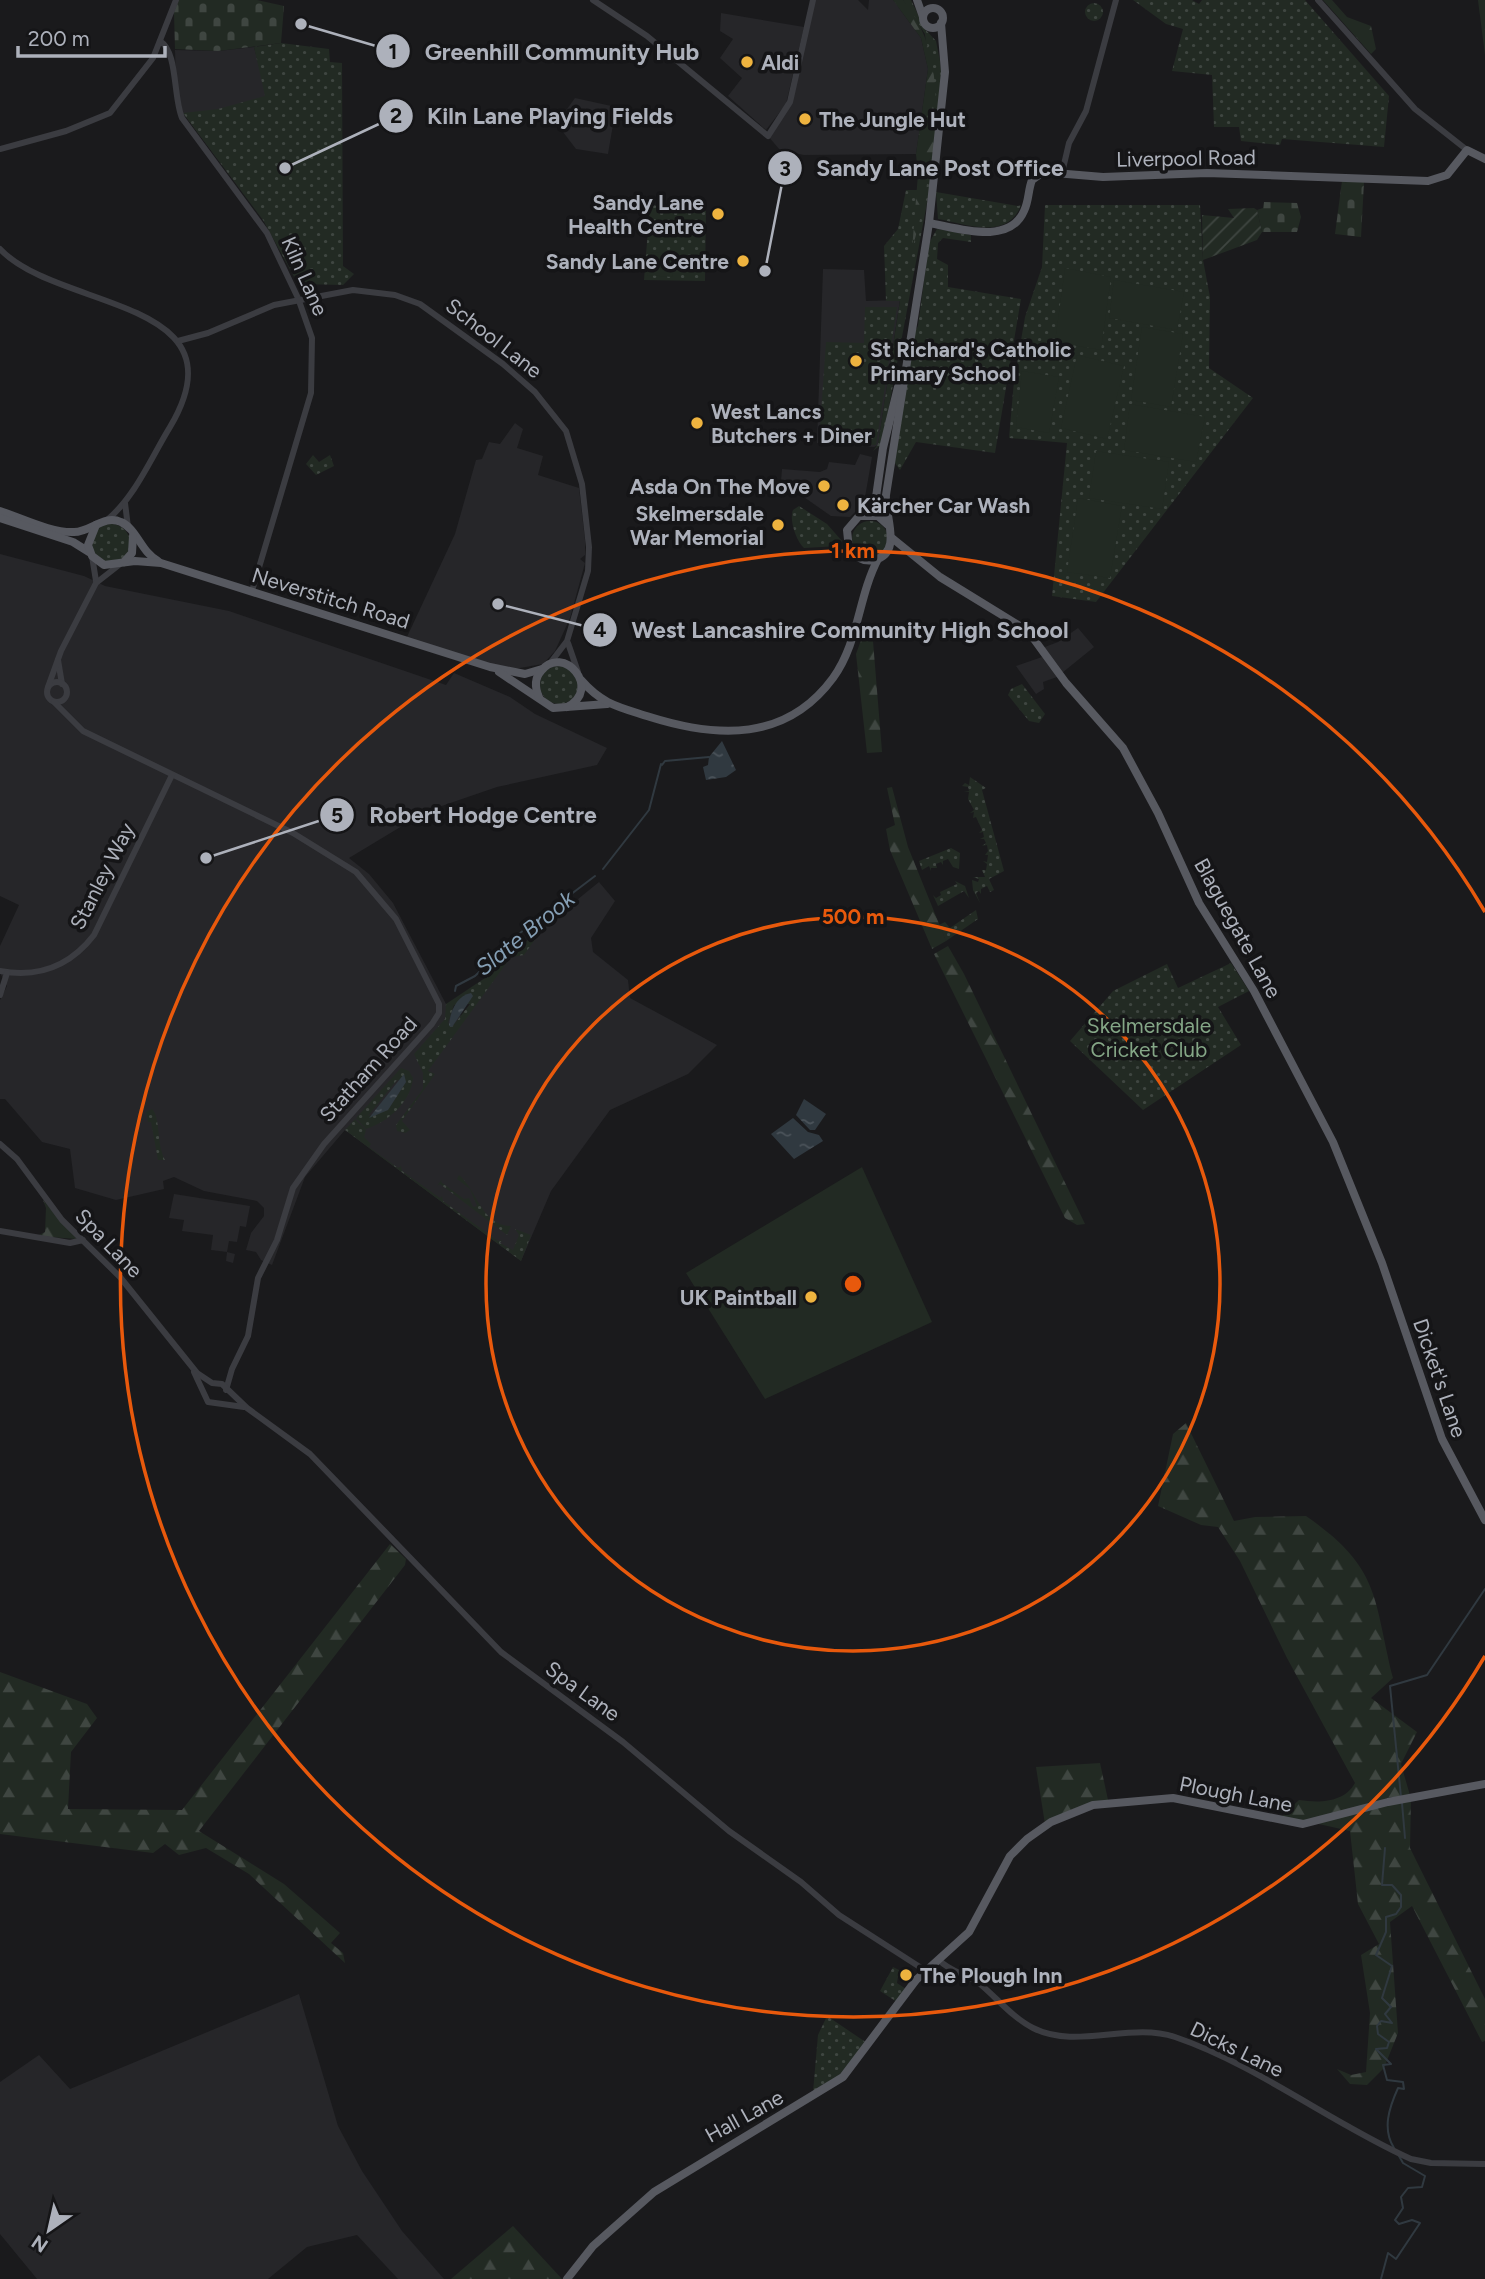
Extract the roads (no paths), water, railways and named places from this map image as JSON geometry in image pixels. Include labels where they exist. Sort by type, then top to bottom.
[{"type":"main road","points":[[610,705],[553,708],[540,700],[536,681],[544,668],[560,662],[568,664],[597,698],[610,705],[710,732],[749,730],[779,721],[811,702],[839,668],[851,643],[866,580],[878,559],[887,551],[892,538],[885,505],[929,223],[944,72],[940,12],[918,0]]},
{"type":"main road","points":[[918,0],[923,17],[940,42]]},
{"type":"main road","points":[[923,17],[931,9]]},
{"type":"main road","points":[[929,27],[941,23]]},
{"type":"main road","points":[[1467,150],[1485,159]]},
{"type":"main road","name":"Liverpool Road","points":[[929,223],[990,233],[1006,230],[1025,211],[1033,177],[1043,172],[1103,177],[1207,173],[1428,181],[1447,175],[1467,150]]},
{"type":"main road","points":[[866,580],[861,559],[849,549],[846,537],[849,525],[865,514],[876,498],[907,354]]},
{"type":"main road","points":[[878,480],[889,473]]},
{"type":"main road","points":[[0,511],[14,519],[73,542],[104,565],[121,564],[134,547],[130,530],[118,521],[107,520],[72,532],[14,519],[0,518]]},
{"type":"main road","points":[[865,514],[878,516],[888,525]]},
{"type":"main road","points":[[91,554],[88,537],[96,525]]},
{"type":"main road","name":"Neverstitch Road","points":[[130,530],[144,551],[160,563]]},
{"type":"main road","name":"Blaguegate Lane","points":[[892,538],[908,554],[940,577],[1020,625],[1123,748],[1158,813],[1199,904],[1254,991],[1333,1142],[1374,1242]]},
{"type":"main road","points":[[887,551],[908,554]]},
{"type":"main road","points":[[861,559],[878,559]]},
{"type":"main road","name":"Neverstitch Road","points":[[121,564],[160,563],[490,667],[520,674],[544,668]]},
{"type":"main road","name":"Neverstitch Road","points":[[490,667],[540,700]]},
{"type":"main road","points":[[566,708],[577,700],[580,677]]},
{"type":"main road","name":"Dicket's Lane","points":[[1374,1242],[1442,1439],[1485,1520]]},
{"type":"main road","name":"Plough Lane","points":[[926,1971],[969,1932],[1004,1866],[1019,1846],[1045,1826],[1077,1811],[1122,1801],[1172,1798],[1303,1825],[1396,1800],[1485,1784]]},
{"type":"main road","name":"Hall Lane","points":[[567,2279],[593,2246],[654,2192],[843,2077],[926,1971]]},
{"type":"street","points":[[0,149],[105,117],[132,86],[160,41],[176,0]]},
{"type":"street","points":[[593,0],[647,36],[768,136],[790,102],[813,0]]},
{"type":"street","points":[[1062,173],[1069,143],[1086,111],[1116,0]]},
{"type":"street","points":[[1318,0],[1415,109],[1467,150]]},
{"type":"street","name":"Kiln Lane","points":[[160,41],[171,54],[177,104],[182,118],[260,222],[299,298],[312,338],[312,385],[252,591]]},
{"type":"street","points":[[0,249],[31,272],[155,322],[178,341],[188,364],[188,391],[125,501],[107,520]]},
{"type":"street","name":"School Lane","points":[[178,341],[213,331],[257,310],[299,298],[354,290],[410,300],[481,346],[545,405],[566,431],[582,484],[589,537],[588,571],[567,641],[560,654],[544,668]]},
{"type":"street","points":[[125,501],[130,530]]},
{"type":"street","points":[[91,554],[96,583]]},
{"type":"street","points":[[64,699],[54,702],[48,696],[48,687],[58,658],[96,583],[121,564]]},
{"type":"street","points":[[567,641],[580,677]]},
{"type":"street","points":[[58,658],[66,692],[64,699],[68,718]]},
{"type":"street","points":[[48,687],[53,683],[62,684]]},
{"type":"street","name":"Statham Road","points":[[54,702],[83,731],[293,833],[356,872],[380,897],[403,931],[440,1008],[432,1024],[324,1144],[293,1188],[277,1240],[258,1278],[248,1336],[232,1368],[227,1390]]},
{"type":"street","name":"Stanley Way","points":[[4,972],[32,974],[48,970],[82,951],[94,935],[172,775]]},
{"type":"street","points":[[0,995],[4,972]]},
{"type":"street","name":"Spa Lane","points":[[0,1144],[17,1159],[54,1211],[121,1277],[192,1367],[212,1383]]},
{"type":"street","points":[[0,1231],[70,1243],[83,1240]]},
{"type":"street","name":"Spa Lane","points":[[192,1367],[205,1396]]},
{"type":"street","name":"Statham Road","points":[[212,1383],[232,1368]]},
{"type":"street","points":[[212,1383],[219,1383],[227,1390],[225,1400],[219,1404],[208,1402],[205,1396],[207,1387],[212,1383]]},
{"type":"street","name":"Spa Lane","points":[[227,1390],[321,1464],[501,1652],[624,1742],[729,1831],[802,1882],[848,1921],[926,1971]]},
{"type":"street","name":"Spa Lane","points":[[219,1404],[247,1408]]},
{"type":"street","name":"Dicks Lane","points":[[939,1960],[947,1968],[976,1982],[1021,2020],[1041,2032],[1067,2035],[1152,2033],[1174,2037],[1248,2072],[1416,2160],[1485,2164]]},
{"type":"water","points":[[722,741],[736,770],[726,777],[706,780],[703,767],[708,765],[709,757]]},
{"type":"water","points":[[471,993],[473,996],[452,1027],[449,1026],[455,1005],[461,997]]},
{"type":"water","points":[[404,1074],[406,1082],[388,1110],[369,1118]]},
{"type":"water","points":[[804,1099],[826,1114],[815,1130],[810,1130],[796,1115]]},
{"type":"water","points":[[793,1118],[808,1132],[819,1135],[823,1141],[794,1159],[771,1134]]},
{"type":"waterway","points":[[662,765],[665,761],[709,757]]},
{"type":"waterway","name":"Slate Brook","points":[[603,869],[649,810],[661,764]]},
{"type":"waterway","name":"Slate Brook","points":[[455,991],[456,986],[475,976],[520,933],[595,876]]},
{"type":"waterway","points":[[1401,1797],[1390,1686],[1427,1675],[1485,1589]]},
{"type":"waterway","points":[[1402,1803],[1405,1838]]},
{"type":"waterway","points":[[1385,1848],[1382,1885],[1392,1885],[1401,1895],[1401,1907],[1396,1914],[1386,1917],[1386,1932],[1376,1955],[1392,1966],[1382,1998],[1391,2007],[1385,2014],[1392,2023],[1381,2021],[1377,2026],[1378,2034],[1389,2042],[1387,2048],[1376,2049],[1391,2064],[1383,2065],[1387,2080],[1403,2082],[1404,2089],[1398,2088],[1388,2118],[1388,2133],[1394,2148]]},
{"type":"waterway","points":[[1381,2279],[1388,2253],[1396,2259],[1420,2223],[1412,2220],[1399,2224],[1395,2220],[1403,2208],[1401,2197],[1408,2188],[1422,2187],[1425,2176],[1403,2163],[1399,2156]]},
{"type":"place","name":"Greenhill Community Hub","points":[[301,24]]},
{"type":"place","name":"Aldi","points":[[747,62]]},
{"type":"place","name":"The Jungle Hut","points":[[805,119]]},
{"type":"place","name":"Kiln Lane Playing Fields","points":[[285,168]]},
{"type":"place","name":"Sandy Lane Health Centre","points":[[718,214]]},
{"type":"place","name":"Sandy Lane Centre","points":[[743,261]]},
{"type":"place","name":"Sandy Lane Post Office","points":[[765,271]]},
{"type":"place","name":"St Richard's Catholic Primary School","points":[[856,361]]},
{"type":"place","name":"West Lancs Butchers + Diner","points":[[697,423]]},
{"type":"place","name":"Asda On The Move","points":[[824,486]]},
{"type":"place","name":"Kärcher Car Wash","points":[[843,505]]},
{"type":"place","name":"Skelmersdale War Memorial","points":[[778,525]]},
{"type":"place","name":"West Lancashire Community High School","points":[[498,604]]},
{"type":"place","name":"Robert Hodge Centre","points":[[206,858]]},
{"type":"place","name":"UK Paintball","points":[[811,1297]]},
{"type":"place","name":"The Plough Inn","points":[[906,1975]]},
{"type":"park label","name":"Skelmersdale Cricket Club","points":[[1149,1037]]}]
